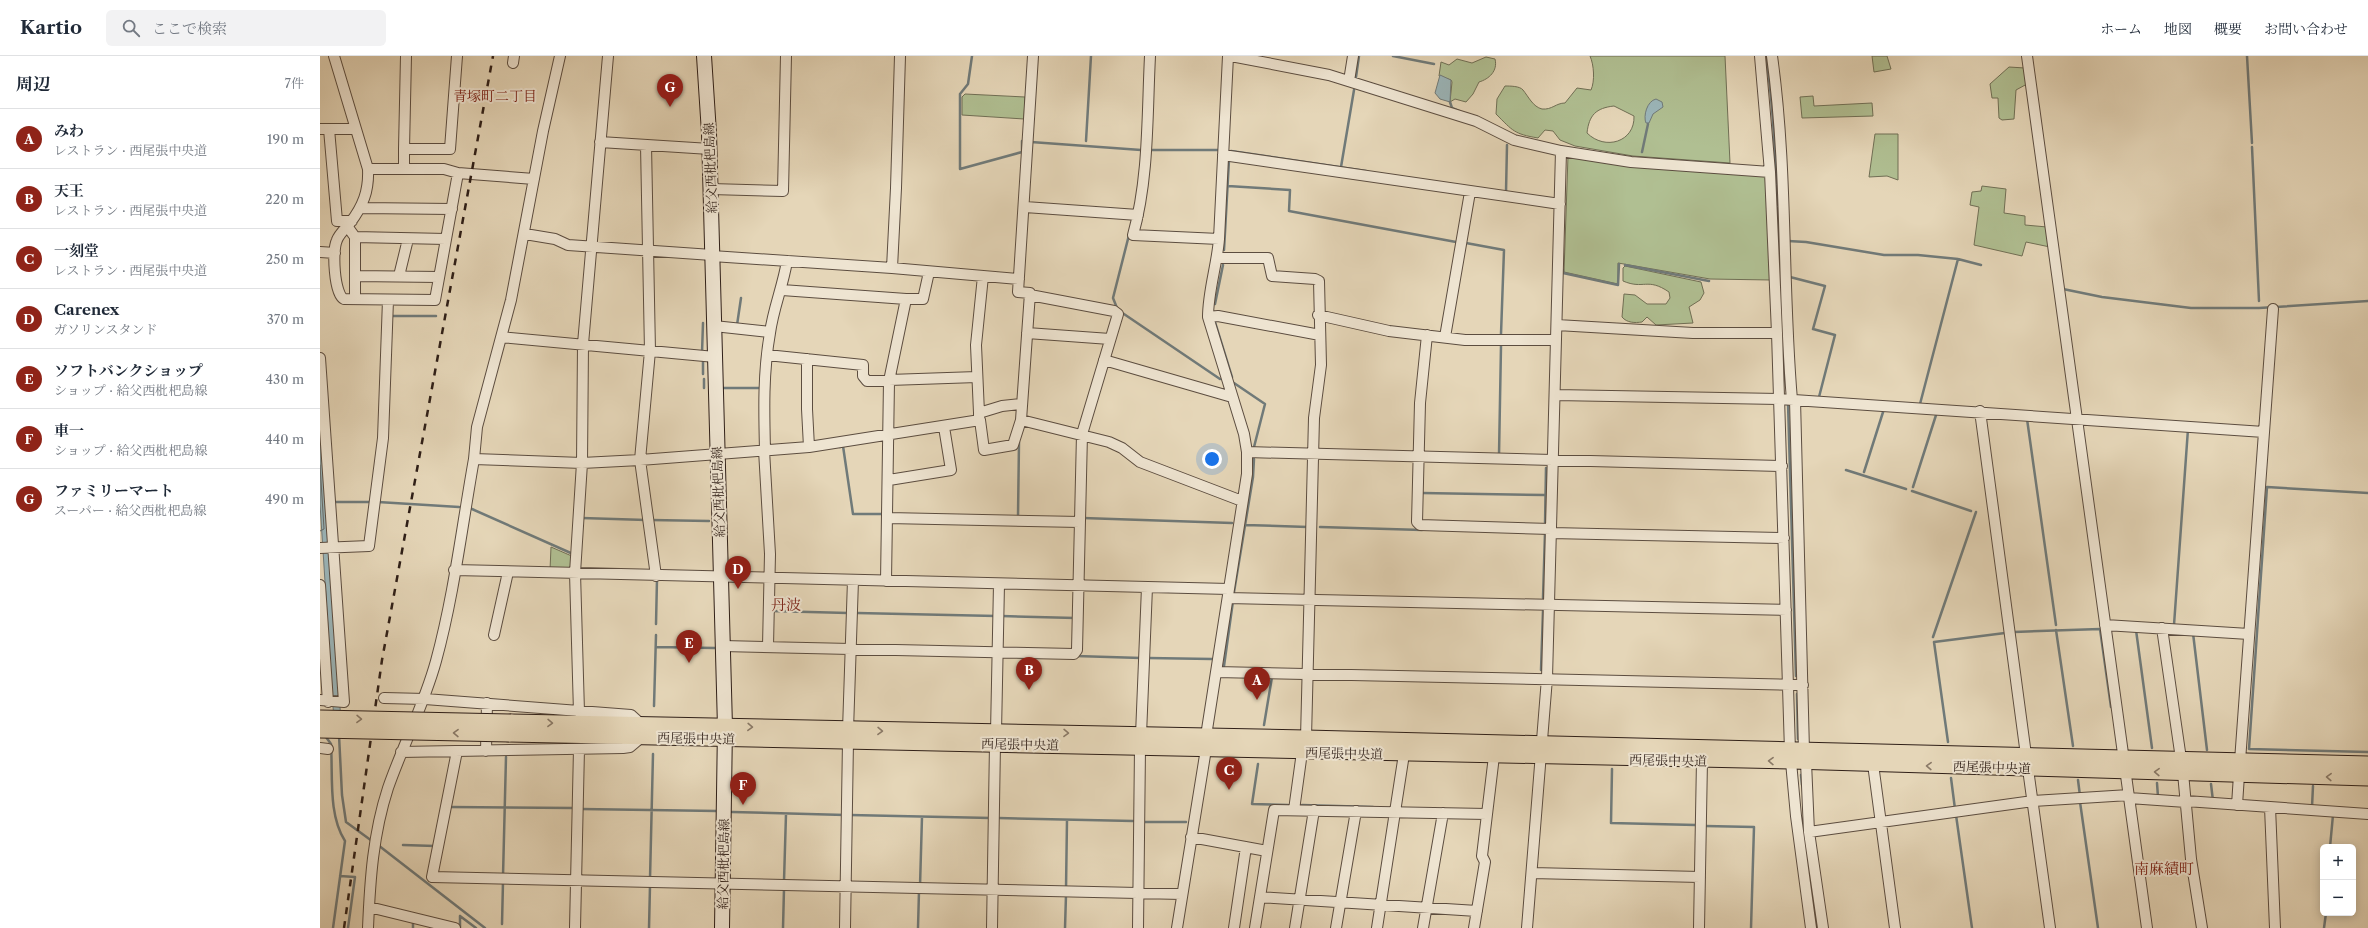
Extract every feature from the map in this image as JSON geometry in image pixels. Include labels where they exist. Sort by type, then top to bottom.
[{"type":"main road","name":"給父西枇杷島線","points":[[704,56],[710,149],[725,732],[722,928]]},
{"type":"main road","name":"西尾張中央道","points":[[320,718],[510,728],[2124,764],[2240,768],[2368,778]]},
{"type":"main road","name":"西尾張中央道","points":[[320,730],[510,728]]},
{"type":"main road","name":"西尾張中央道","points":[[1304,745],[1404,754],[1494,756],[1542,751],[1702,760],[1798,756],[1873,764],[2027,762]]},
{"type":"main road","name":"西尾張中央道","points":[[2240,768],[2368,764]]},
{"type":"street","points":[[334,56],[368,169],[368,183],[361,208],[336,240],[335,253],[338,293],[344,299],[435,300],[458,173]]},
{"type":"street","points":[[404,169],[406,56]]},
{"type":"street","points":[[404,149],[450,149],[457,56]]},
{"type":"street","points":[[368,928],[373,850],[376,835],[388,789],[401,752],[425,699],[436,659],[474,459],[477,427],[500,336],[511,300],[560,56]]},
{"type":"street","points":[[579,712],[575,573],[582,463],[583,344],[608,56]]},
{"type":"street","points":[[711,189],[783,191],[786,56]]},
{"type":"street","points":[[892,268],[900,56]]},
{"type":"street","points":[[723,646],[851,647],[1074,654],[1077,650],[1082,434],[1118,314],[1114,311],[1018,292],[1025,207],[1033,56]]},
{"type":"street","points":[[1150,56],[1146,150],[1138,215],[1133,235],[1219,240]]},
{"type":"street","points":[[1177,928],[1247,474],[1247,452],[1244,434],[1208,317],[1208,303],[1218,258],[1228,56]]},
{"type":"street","points":[[1231,56],[1329,75],[1476,121],[1514,140],[1561,151],[1631,162],[1770,172]]},
{"type":"street","points":[[1349,81],[1353,56]]},
{"type":"street","points":[[1760,56],[1770,172],[1780,399],[1788,684],[1823,928]]},
{"type":"street","points":[[1772,56],[1777,96],[1782,180],[1787,340],[1794,400],[1803,685],[1798,756],[1796,816],[1811,928]]},
{"type":"street","points":[[2027,56],[2124,764],[2148,928]]},
{"type":"street","points":[[355,129],[324,129],[337,221],[349,224],[356,237],[355,299]]},
{"type":"street","points":[[600,142],[710,149]]},
{"type":"street","points":[[646,145],[650,351],[640,460],[656,576]]},
{"type":"street","points":[[1527,928],[1547,678],[1561,151]]},
{"type":"street","points":[[1222,155],[1560,204]]},
{"type":"street","points":[[368,169],[444,170],[458,173],[534,180]]},
{"type":"street","points":[[1446,338],[1470,192]]},
{"type":"street","points":[[1025,207],[1138,215]]},
{"type":"street","points":[[361,208],[452,209]]},
{"type":"street","points":[[524,234],[555,239],[568,245],[787,262],[892,268],[1019,279]]},
{"type":"street","points":[[356,237],[446,240]]},
{"type":"street","points":[[398,276],[408,239]]},
{"type":"street","points":[[320,252],[335,253]]},
{"type":"street","points":[[1218,258],[1268,258],[1272,276],[1315,279],[1319,281],[1318,315],[1321,364],[1314,418],[1308,673],[1304,745],[1294,810]]},
{"type":"street","points":[[768,646],[770,578],[764,450],[764,387],[770,332],[782,290],[787,262]]},
{"type":"street","points":[[782,290],[923,299],[929,272]]},
{"type":"street","points":[[355,276],[439,277]]},
{"type":"street","points":[[983,276],[976,345],[979,416],[984,450],[1013,445],[1021,420],[1030,295]]},
{"type":"street","points":[[886,581],[890,435],[889,380],[906,299]]},
{"type":"street","points":[[320,548],[369,546],[383,438],[388,300]]},
{"type":"street","points":[[2237,805],[2273,309]]},
{"type":"street","points":[[1318,315],[1389,331],[1465,340],[1556,340]]},
{"type":"street","points":[[1208,317],[1218,316],[1320,335]]},
{"type":"street","points":[[1557,325],[1692,333],[1777,333]]},
{"type":"street","points":[[714,326],[770,332]]},
{"type":"street","points":[[1027,333],[1110,339]]},
{"type":"street","points":[[1427,335],[1420,403],[1418,457],[1417,522],[1420,525],[1551,531],[1784,538]]},
{"type":"street","points":[[500,336],[715,357]]},
{"type":"street","points":[[767,355],[863,365],[863,376],[867,381],[977,378]]},
{"type":"street","points":[[320,358],[332,548],[344,702],[326,701],[320,585]]},
{"type":"street","points":[[807,359],[807,409],[810,447]]},
{"type":"street","points":[[1104,360],[1232,397]]},
{"type":"street","points":[[1555,394],[1780,399],[2076,417],[2264,432]]},
{"type":"street","points":[[474,459],[582,463],[810,447],[944,427],[979,416],[1002,406],[1022,404]]},
{"type":"street","points":[[1980,411],[2050,928]]},
{"type":"street","points":[[1021,420],[1082,434],[1122,448],[1147,465],[1242,501]]},
{"type":"street","points":[[889,480],[951,470],[944,427]]},
{"type":"street","points":[[1247,452],[1782,466]]},
{"type":"street","points":[[888,518],[1080,522]]},
{"type":"street","points":[[454,570],[1148,587],[1310,600],[1786,610]]},
{"type":"street","points":[[494,635],[508,572]]},
{"type":"street","points":[[845,928],[848,735],[853,580]]},
{"type":"street","points":[[992,928],[999,584]]},
{"type":"street","points":[[1138,928],[1141,741],[1148,587]]},
{"type":"street","points":[[2105,625],[2249,634]]},
{"type":"street","points":[[2162,628],[2182,766],[2191,859],[2202,928]]},
{"type":"street","points":[[1217,672],[1547,678],[1803,685]]},
{"type":"street","points":[[384,698],[487,703],[579,712],[631,715],[643,731],[630,747],[401,752]]},
{"type":"street","points":[[486,751],[487,703]]},
{"type":"street","points":[[575,928],[578,748]]},
{"type":"street","points":[[457,751],[432,878],[1182,894]]},
{"type":"street","points":[[1377,928],[1404,754]]},
{"type":"street","points":[[1474,928],[1485,862],[1482,856],[1494,756]]},
{"type":"street","points":[[1699,928],[1702,760]]},
{"type":"street","points":[[1873,764],[1895,928]]},
{"type":"street","points":[[1810,832],[2033,801],[2129,797],[2368,814]]},
{"type":"street","points":[[2270,807],[2275,928]]},
{"type":"street","points":[[1255,928],[1274,810],[1395,811],[1487,814]]},
{"type":"street","points":[[1295,928],[1314,810]]},
{"type":"street","points":[[1336,928],[1356,811]]},
{"type":"street","points":[[1423,928],[1443,813]]},
{"type":"street","points":[[1191,837],[1267,851]]},
{"type":"street","points":[[1234,928],[1246,847]]},
{"type":"street","points":[[1532,873],[1700,877]]},
{"type":"street","points":[[1260,897],[1477,911]]},
{"type":"street","points":[[369,907],[455,928]]},
{"type":"green space","points":[[1590,56],[1725,56],[1730,163],[1633,156],[1575,146],[1560,140],[1553,131],[1545,130],[1538,138],[1514,131],[1496,114],[1497,99],[1505,86],[1515,86],[1522,89],[1533,104],[1542,109],[1565,103],[1577,88],[1591,90],[1593,68]],"holes":[[[1614,106],[1634,116],[1633,125],[1630,132],[1618,141],[1602,142],[1594,139],[1587,133],[1592,117],[1602,109]]]},
{"type":"green space","points":[[1872,56],[1887,56],[1891,69],[1874,72]]},
{"type":"green space","points":[[1486,57],[1495,59],[1496,63],[1492,74],[1479,82],[1473,94],[1466,102],[1455,99],[1450,102],[1452,82],[1451,80],[1439,76],[1441,62],[1449,65],[1457,59],[1472,63]]},
{"type":"green space","points":[[2009,67],[2025,68],[2027,84],[2016,90],[2014,119],[2002,120],[1999,118],[1998,98],[1992,98],[1990,84]]},
{"type":"green space","points":[[965,94],[1025,97],[1024,119],[962,115],[962,97]]},
{"type":"green space","points":[[1813,96],[1814,106],[1872,103],[1873,116],[1802,118],[1800,97]]},
{"type":"green space","points":[[1875,134],[1898,134],[1898,180],[1887,176],[1869,177]]},
{"type":"green space","points":[[1568,156],[1766,176],[1771,280],[1710,279],[1618,263],[1618,284],[1564,272]]},
{"type":"green space","points":[[1982,186],[2006,189],[2004,213],[2025,216],[2025,225],[2047,227],[2050,247],[2026,242],[2022,256],[1974,245],[1979,207],[1970,205],[1972,192],[1981,191]]},
{"type":"green space","points":[[1625,266],[1701,282],[1704,293],[1700,300],[1689,307],[1693,323],[1656,325],[1647,317],[1642,322],[1631,322],[1624,319],[1622,317],[1624,294],[1635,295],[1647,304],[1666,304],[1670,298],[1669,292],[1655,285],[1636,284],[1623,281],[1623,268]]},
{"type":"green space","points":[[551,547],[574,557],[573,570],[550,570]]},
{"type":"water","points":[[1440,75],[1451,80],[1450,102],[1440,99],[1435,93]]},
{"type":"water","points":[[1656,99],[1662,102],[1663,107],[1653,114],[1649,123],[1646,123],[1646,109],[1653,100]]},
{"type":"water","points":[[320,410],[342,737],[335,737],[320,504]]},
{"type":"waterway","points":[[972,56],[968,84],[960,94],[960,169],[1022,152],[1022,141],[1024,141]]},
{"type":"waterway","points":[[1086,141],[1091,56]]},
{"type":"waterway","points":[[1356,77],[1359,56]]},
{"type":"waterway","points":[[1393,56],[1434,64]]},
{"type":"waterway","points":[[1766,56],[1774,131],[1779,283],[1784,358]]},
{"type":"waterway","points":[[2247,56],[2252,143]]},
{"type":"waterway","points":[[1341,167],[1354,90]]},
{"type":"waterway","points":[[1450,102],[1452,108],[1459,111]]},
{"type":"waterway","points":[[1642,152],[1648,124]]},
{"type":"waterway","points":[[1031,142],[1141,150]]},
{"type":"waterway","points":[[1504,192],[1506,192],[1507,145]]},
{"type":"waterway","points":[[2252,147],[2259,301]]},
{"type":"waterway","points":[[1149,150],[1219,150]]},
{"type":"waterway","points":[[1231,151],[1366,171]]},
{"type":"waterway","points":[[1224,250],[1229,160]]},
{"type":"waterway","points":[[1228,186],[1290,190],[1289,211],[1456,242]]},
{"type":"waterway","points":[[1117,308],[1113,298],[1129,235]]},
{"type":"waterway","points":[[1788,241],[1806,242],[1884,255],[1918,255],[1958,259],[1981,265]]},
{"type":"waterway","points":[[1466,243],[1504,250],[1501,334]]},
{"type":"waterway","points":[[1920,404],[1958,259]]},
{"type":"waterway","points":[[1563,270],[1563,273],[1618,285],[1619,264]]},
{"type":"waterway","points":[[1215,304],[1223,265]]},
{"type":"waterway","points":[[1625,265],[1709,281]]},
{"type":"waterway","points":[[1790,277],[1825,286],[1813,329],[1835,335],[1819,397]]},
{"type":"waterway","points":[[2063,289],[2102,297],[2191,308],[2259,308],[2368,301]]},
{"type":"waterway","points":[[737,325],[741,298]]},
{"type":"waterway","points":[[1121,312],[1220,379]]},
{"type":"waterway","points":[[391,316],[436,316]]},
{"type":"waterway","points":[[1215,322],[1232,377]]},
{"type":"waterway","points":[[702,353],[703,323]]},
{"type":"waterway","points":[[1499,455],[1501,346]]},
{"type":"waterway","points":[[703,359],[703,374]]},
{"type":"waterway","points":[[704,379],[704,388]]},
{"type":"waterway","points":[[1234,383],[1265,404],[1254,447]]},
{"type":"waterway","points":[[723,388],[761,389]]},
{"type":"waterway","points":[[1788,403],[1796,676]]},
{"type":"waterway","points":[[1864,472],[1884,409]]},
{"type":"waterway","points":[[1913,487],[1937,412]]},
{"type":"waterway","points":[[2027,419],[2056,625]]},
{"type":"waterway","points":[[2174,625],[2188,429]]},
{"type":"waterway","points":[[1018,517],[1019,442]]},
{"type":"waterway","points":[[840,447],[843,446],[853,514],[884,514]]},
{"type":"waterway","points":[[1234,592],[1253,477],[1254,459]]},
{"type":"waterway","points":[[1545,525],[1546,468]]},
{"type":"waterway","points":[[1846,470],[1906,489]]},
{"type":"waterway","points":[[2368,493],[2267,487],[2249,749],[2368,752]]},
{"type":"waterway","points":[[1912,491],[1971,511]]},
{"type":"waterway","points":[[1422,493],[1545,495]]},
{"type":"waterway","points":[[334,502],[371,502]]},
{"type":"waterway","points":[[378,502],[459,507]]},
{"type":"waterway","points":[[472,509],[573,554]]},
{"type":"waterway","points":[[1933,637],[1976,512]]},
{"type":"waterway","points":[[582,518],[646,520]]},
{"type":"waterway","points":[[1083,518],[1232,523]]},
{"type":"waterway","points":[[651,520],[709,521]]},
{"type":"waterway","points":[[1245,525],[1308,527]]},
{"type":"waterway","points":[[1320,527],[1422,530]]},
{"type":"waterway","points":[[1542,533],[1545,533],[1543,598]]},
{"type":"waterway","points":[[656,624],[657,579]]},
{"type":"waterway","points":[[1224,666],[1233,601]]},
{"type":"waterway","points":[[771,611],[848,613]]},
{"type":"waterway","points":[[1541,670],[1543,611]]},
{"type":"waterway","points":[[857,613],[996,616]]},
{"type":"waterway","points":[[1002,616],[1075,618]]},
{"type":"waterway","points":[[2014,632],[2100,629],[2111,707]]},
{"type":"waterway","points":[[2056,630],[2073,746]]},
{"type":"waterway","points":[[2136,630],[2152,748]]},
{"type":"waterway","points":[[1948,742],[1934,642],[2005,633]]},
{"type":"waterway","points":[[2193,633],[2207,750]]},
{"type":"waterway","points":[[654,706],[656,635]]},
{"type":"waterway","points":[[656,647],[715,648]]},
{"type":"waterway","points":[[1076,656],[1141,658]]},
{"type":"waterway","points":[[1148,658],[1212,659]]},
{"type":"waterway","points":[[1264,725],[1272,677]]},
{"type":"waterway","points":[[1797,694],[1798,739]]},
{"type":"waterway","points":[[339,735],[342,795],[346,822],[372,841]]},
{"type":"waterway","points":[[326,737],[331,744],[332,794],[336,819],[345,841],[333,928]]},
{"type":"waterway","points":[[650,879],[653,754]]},
{"type":"waterway","points":[[503,876],[506,757]]},
{"type":"waterway","points":[[1258,764],[1252,804],[1288,805]]},
{"type":"waterway","points":[[1612,769],[1611,823],[1696,825]]},
{"type":"waterway","points":[[1801,775],[1802,785]]},
{"type":"waterway","points":[[1951,778],[1955,809]]},
{"type":"waterway","points":[[2078,780],[2080,796]]},
{"type":"waterway","points":[[2157,783],[2158,797]]},
{"type":"waterway","points":[[2211,784],[2213,801]]},
{"type":"waterway","points":[[2312,807],[2313,786]]},
{"type":"waterway","points":[[2080,802],[2098,928]]},
{"type":"waterway","points":[[1302,805],[1373,807]]},
{"type":"waterway","points":[[450,807],[574,808]]},
{"type":"waterway","points":[[581,809],[717,811]]},
{"type":"waterway","points":[[732,812],[845,815]]},
{"type":"waterway","points":[[784,881],[786,814]]},
{"type":"waterway","points":[[850,815],[991,818]]},
{"type":"waterway","points":[[1956,815],[1972,928]]},
{"type":"waterway","points":[[2330,844],[2333,815]]},
{"type":"waterway","points":[[920,886],[922,817]]},
{"type":"waterway","points":[[998,818],[1133,821]]},
{"type":"waterway","points":[[1066,889],[1067,820]]},
{"type":"waterway","points":[[1143,822],[1186,822]]},
{"type":"waterway","points":[[1705,826],[1754,827],[1751,928]]},
{"type":"waterway","points":[[378,845],[485,928]]},
{"type":"waterway","points":[[403,845],[435,846]]},
{"type":"waterway","points":[[340,876],[355,877],[348,928]]},
{"type":"waterway","points":[[502,924],[503,882]]},
{"type":"waterway","points":[[649,928],[650,886]]},
{"type":"waterway","points":[[783,928],[784,889]]},
{"type":"waterway","points":[[918,928],[919,891]]},
{"type":"waterway","points":[[1065,928],[1066,895]]},
{"type":"waterway","points":[[460,916],[476,928]]},
{"type":"waterway","points":[[460,916],[460,928]]},
{"type":"waterway","points":[[2324,928],[2326,916]]},
{"type":"waterway","points":[[413,921],[413,928]]},
{"type":"railway","points":[[344,928],[382,660],[493,56]]},
{"type":"place","name":"ファミリーマート","points":[[670,107]]},
{"type":"place","name":"Carenex","points":[[738,589]]},
{"type":"place","name":"ソフトバンクショップ","points":[[689,663]]},
{"type":"place","name":"天王","points":[[1029,690]]},
{"type":"place","name":"みわ","points":[[1257,700]]},
{"type":"place","name":"一刻堂","points":[[1229,790]]},
{"type":"place","name":"車一","points":[[743,805]]},
{"type":"district","name":"青塚町二丁目","points":[[495,96]]},
{"type":"district","name":"丹波","points":[[786,605]]},
{"type":"district","name":"南麻績町","points":[[2164,869]]}]
